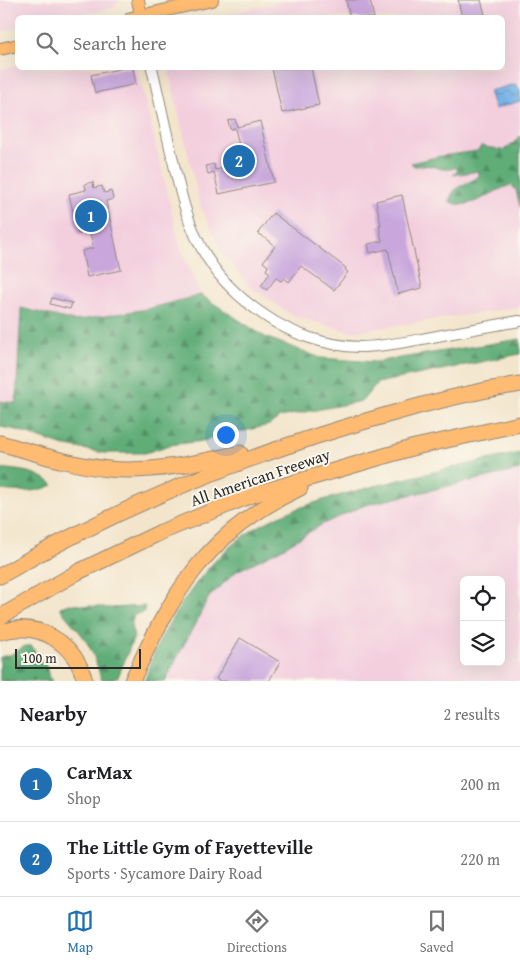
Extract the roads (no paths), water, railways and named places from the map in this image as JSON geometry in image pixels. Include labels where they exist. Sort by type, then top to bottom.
[{"type":"highway","name":"All American Freeway","points":[[0,576],[54,545],[140,503],[216,470],[333,430],[422,405],[520,384]]},
{"type":"highway","name":"All American Freeway","points":[[0,617],[78,572],[161,532],[252,495],[415,447],[520,424]]},
{"type":"highway","points":[[0,443],[68,462],[108,469],[145,469],[187,465],[333,430]]},
{"type":"highway","points":[[132,681],[155,632],[174,598],[198,564],[214,546],[257,512],[281,498],[365,461]]},
{"type":"highway","points":[[0,632],[15,628],[27,628],[50,635],[70,650],[77,660],[85,681]]},
{"type":"main road","points":[[138,0],[138,15]]},
{"type":"main road","points":[[147,15],[212,0]]},
{"type":"main road","points":[[0,49],[15,46]]},
{"type":"street","points":[[152,70],[182,198],[193,232],[208,259],[226,282],[247,303],[292,331],[328,342],[359,347],[393,344],[520,321]]},
{"type":"water","points":[[512,85],[517,86],[520,90],[520,101],[495,109],[489,91]]},
{"type":"place","name":"The Little Gym of Fayetteville","points":[[239,161]]},
{"type":"place","name":"CarMax","points":[[91,216]]}]
